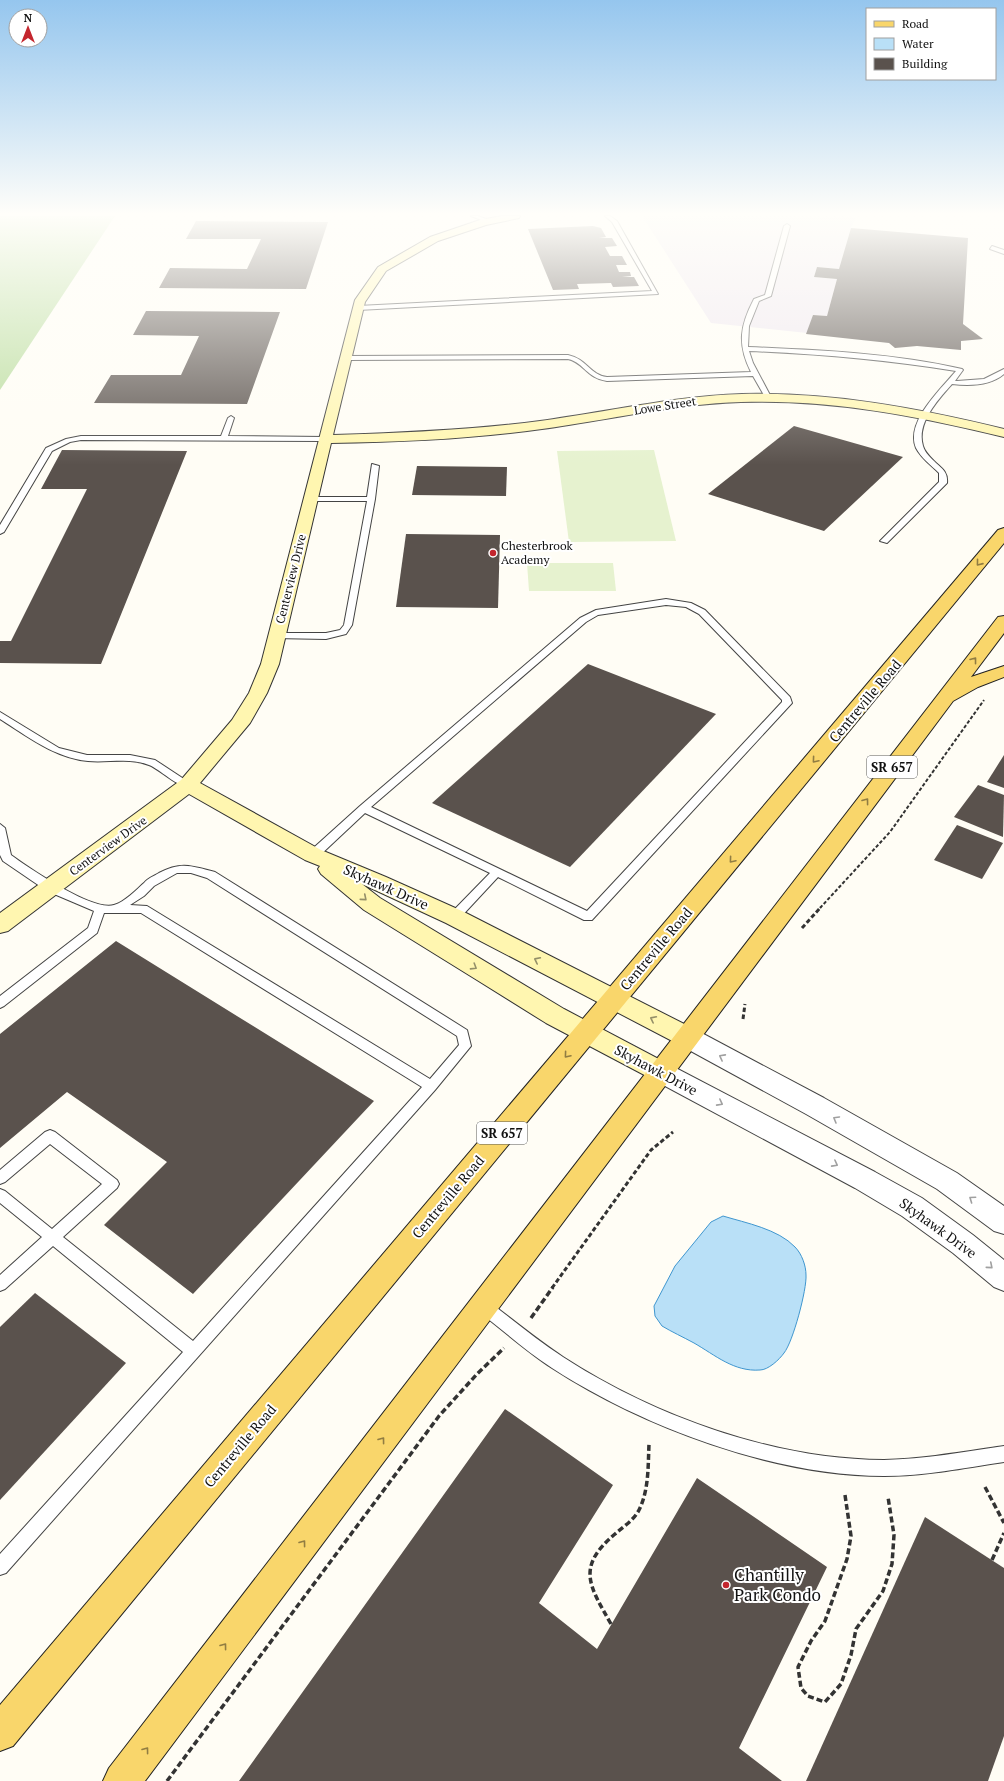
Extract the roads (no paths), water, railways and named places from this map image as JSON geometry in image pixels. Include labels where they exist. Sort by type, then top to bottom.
[{"type":"main road","name":"Centreville Road","points":[[0,1733],[614,999],[718,877],[1004,533]]},
{"type":"main road","name":"SR 657","points":[[122,1781],[1004,621]]},
{"type":"main road","points":[[942,702],[972,683],[1004,672]]},
{"type":"street","name":"Centerview Drive","points":[[0,925],[188,785],[240,723],[258,693],[270,664],[325,439],[362,299]]},
{"type":"street","name":"Lowe Street","points":[[325,439],[386,438],[473,433],[542,425],[698,401],[768,397],[841,401],[924,414],[1004,433]]},
{"type":"street","name":"Skyhawk Drive","points":[[188,785],[313,855],[378,882],[454,917],[614,999],[815,1106],[947,1182],[1004,1222]]},
{"type":"street","name":"Skyhawk Drive","points":[[313,855],[372,904],[555,1016],[865,1180],[912,1207],[963,1244],[1004,1278]]},
{"type":"lane","points":[[358,308],[535,299]]},
{"type":"lane","points":[[759,299],[756,300],[746,327],[746,349],[750,367],[768,397]]},
{"type":"lane","points":[[746,349],[816,352],[860,356],[960,370],[924,414],[917,434],[919,447],[942,472],[944,476],[943,483],[884,541]]},
{"type":"lane","points":[[346,358],[568,357],[576,358],[582,362],[595,377],[607,379],[755,374]]},
{"type":"lane","points":[[950,382],[963,384],[991,379],[1004,371]]},
{"type":"lane","points":[[224,439],[231,418]]},
{"type":"lane","points":[[0,532],[46,454],[57,444],[81,438],[325,439]]},
{"type":"lane","points":[[276,636],[326,636],[343,632],[348,625],[372,499],[375,466]]},
{"type":"lane","points":[[310,499],[372,499]]},
{"type":"lane","points":[[313,855],[364,808],[583,620],[596,613],[666,602],[675,602],[698,610],[787,699],[787,703],[588,917],[364,808]]},
{"type":"lane","points":[[0,715],[56,750],[87,758],[130,758],[152,762],[188,785]]},
{"type":"lane","points":[[0,828],[4,853],[7,858],[51,888],[100,909],[143,909],[431,1086]]},
{"type":"lane","points":[[0,1567],[431,1086],[465,1046],[463,1033],[211,875],[191,869],[176,869],[150,883],[140,893],[118,908]]},
{"type":"lane","points":[[454,917],[497,872]]},
{"type":"lane","points":[[0,1003],[93,930],[100,909]]},
{"type":"lane","points":[[0,1178],[50,1136],[112,1184],[0,1284]]},
{"type":"lane","points":[[0,1195],[193,1350]]},
{"type":"lane","points":[[483,1306],[567,1369],[626,1401],[683,1425],[741,1446],[818,1463],[867,1467],[923,1466],[1004,1454]]},
{"type":"water","points":[[723,1216],[761,1227],[780,1236],[795,1247],[802,1257],[804,1264],[806,1282],[799,1315],[788,1347],[782,1356],[763,1370],[751,1370],[733,1366],[725,1362],[662,1326],[655,1316],[654,1306],[675,1266],[711,1222]]},
{"type":"place","name":"Chesterbrook Academy","points":[[493,553]]},
{"type":"place","name":"Chantilly Park Condo","points":[[726,1585]]}]
